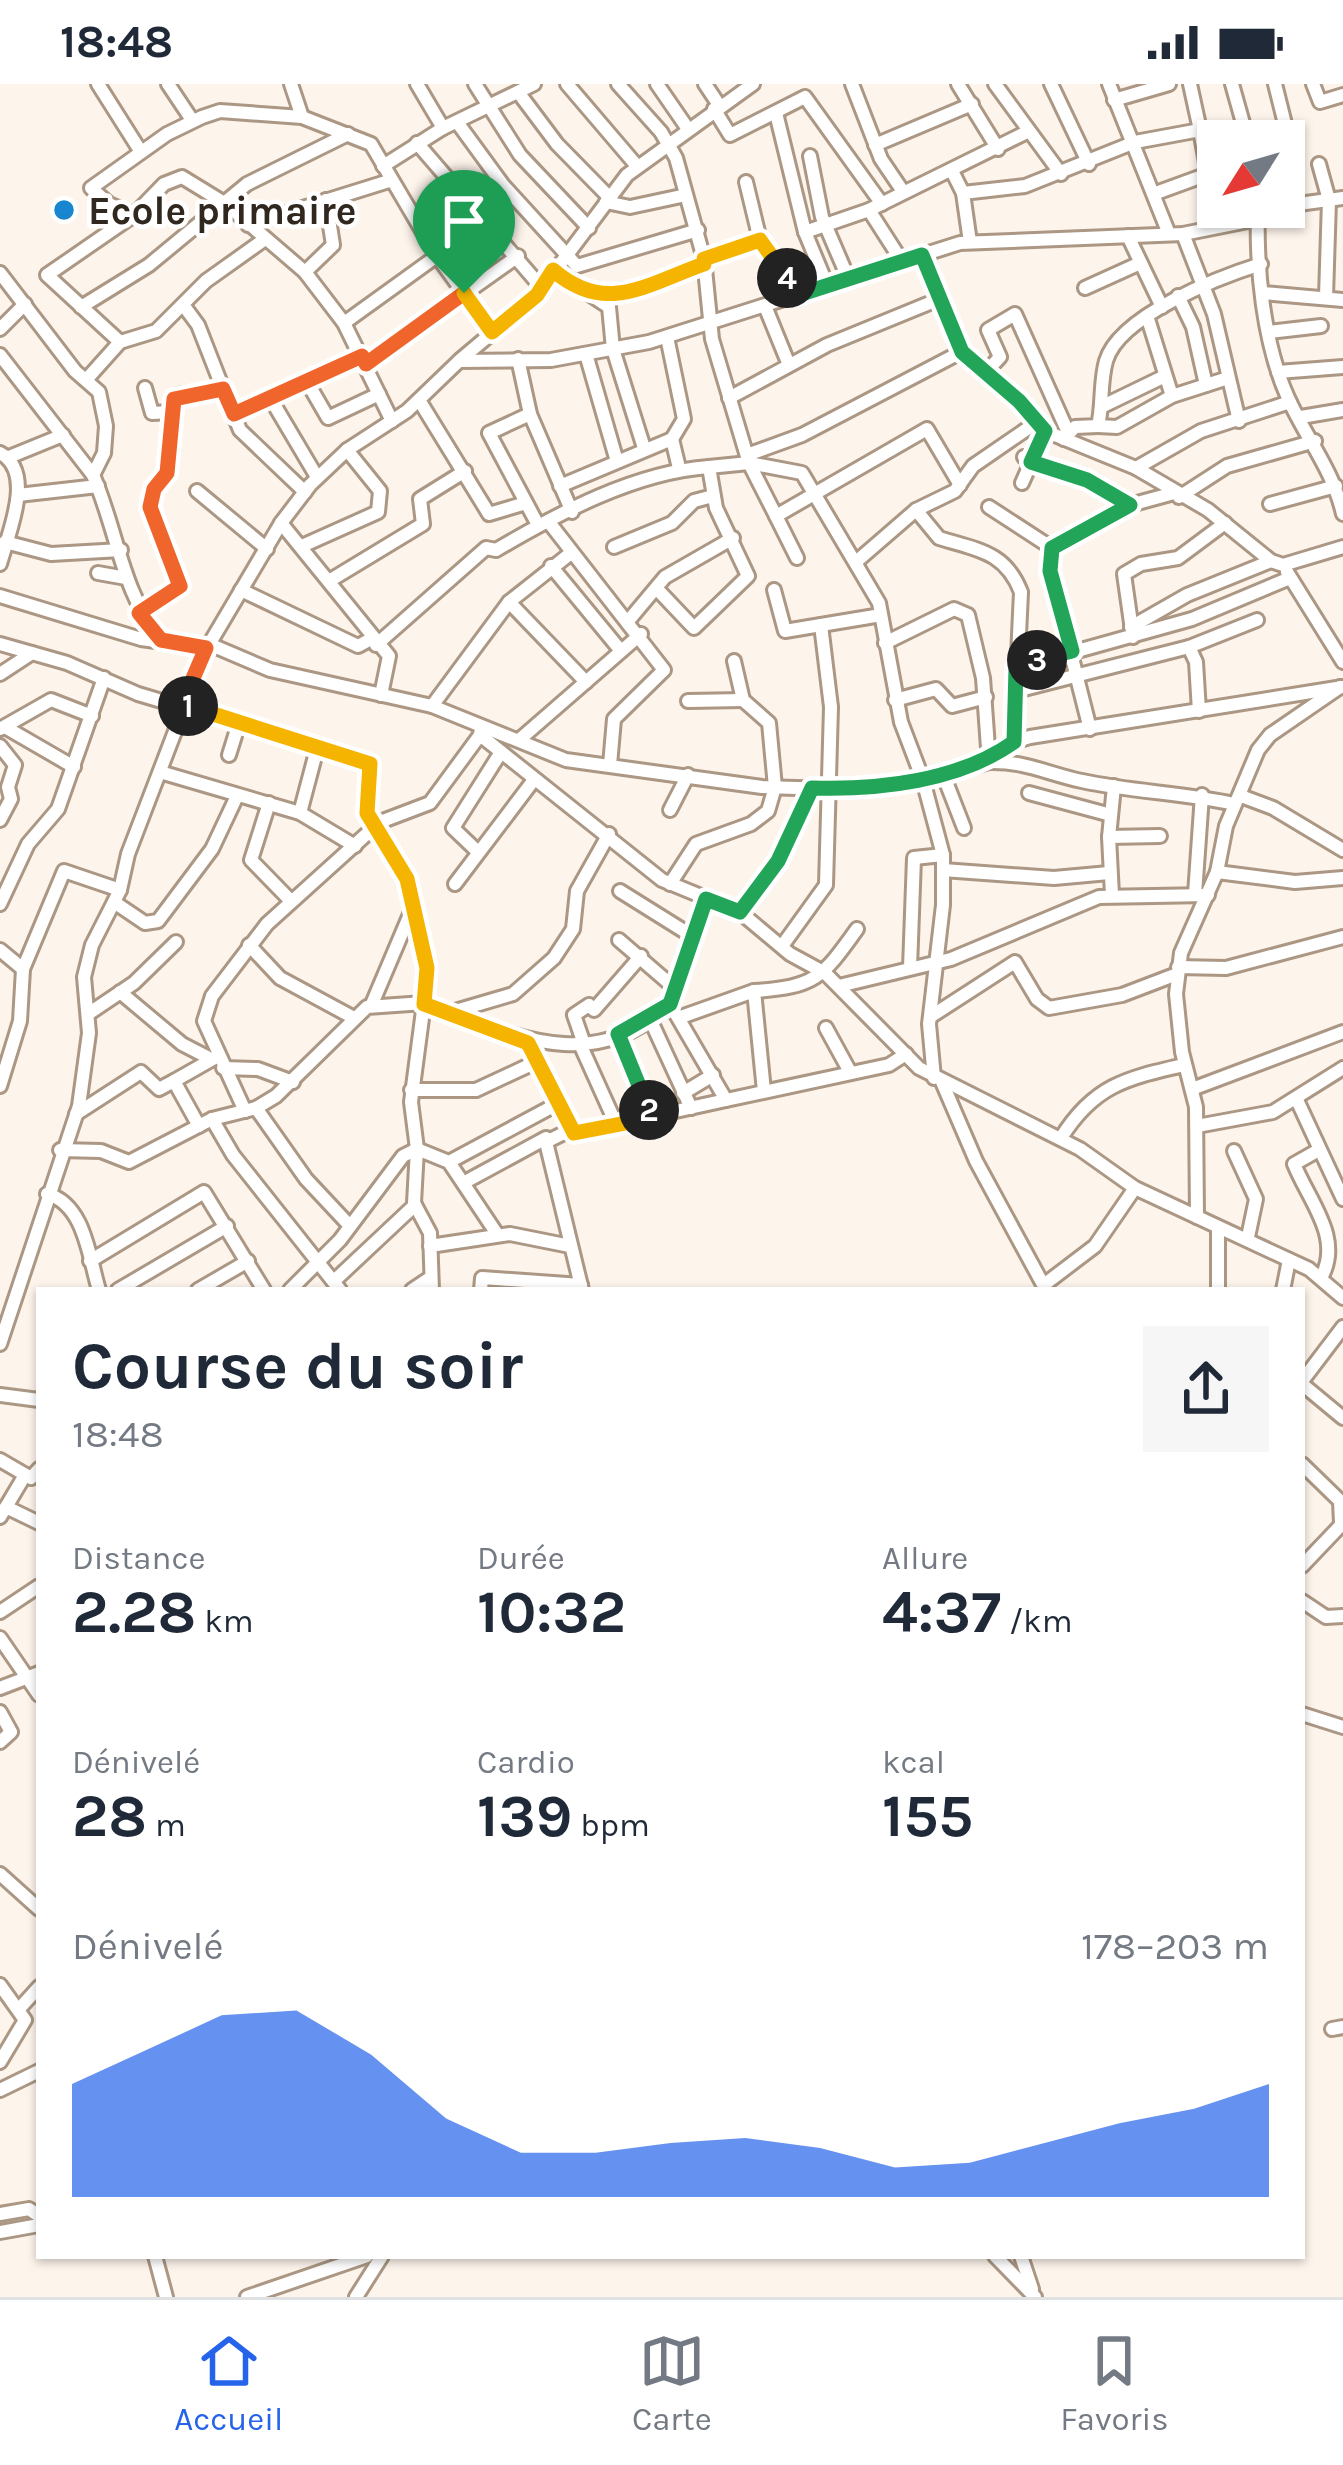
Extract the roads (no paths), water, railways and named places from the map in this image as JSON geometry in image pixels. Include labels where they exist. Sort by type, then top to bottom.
[{"type":"street","points":[[98,84],[141,152]]},
{"type":"street","points":[[168,84],[192,120]]},
{"type":"street","points":[[291,84],[302,117]]},
{"type":"street","points":[[417,84],[443,128]]},
{"type":"street","points":[[476,84],[520,155],[589,228]]},
{"type":"street","points":[[567,84],[637,166]]},
{"type":"street","points":[[618,84],[669,143],[698,230],[711,321],[748,459],[796,559]]},
{"type":"street","points":[[657,84],[688,129]]},
{"type":"street","points":[[705,84],[730,135],[805,97]]},
{"type":"street","points":[[0,1345],[75,1115],[88,1051],[88,961],[117,896],[182,704],[208,646],[280,523],[317,477],[347,450],[419,400],[542,288],[637,166],[753,84]]},
{"type":"street","points":[[796,84],[876,207],[903,263]]},
{"type":"street","points":[[851,84],[875,145],[902,190]]},
{"type":"street","points":[[958,84],[998,149]]},
{"type":"street","points":[[995,84],[1061,174]]},
{"type":"street","points":[[1052,84],[1089,164]]},
{"type":"street","points":[[1109,84],[1156,194],[1204,286],[1239,421]]},
{"type":"street","points":[[1114,100],[1169,84]]},
{"type":"street","points":[[1190,84],[1198,120]]},
{"type":"street","points":[[1232,84],[1242,120]]},
{"type":"street","points":[[1275,84],[1284,120]]},
{"type":"street","points":[[1312,84],[1320,102],[1343,94]]},
{"type":"street","points":[[383,166],[443,128],[525,87],[557,145],[608,199],[630,207],[686,195]]},
{"type":"street","points":[[875,145],[971,104]]},
{"type":"street","points":[[134,215],[109,204],[91,188],[192,120],[220,111],[302,117],[371,144],[437,256],[492,332]]},
{"type":"street","points":[[776,112],[805,232],[827,285]]},
{"type":"street","points":[[457,122],[494,175],[579,266],[698,230]]},
{"type":"street","points":[[805,232],[876,207],[902,190],[952,171],[1029,131]]},
{"type":"street","points":[[964,193],[1024,186],[1135,142],[1197,131]]},
{"type":"street","points":[[81,308],[132,278],[250,182],[348,134]]},
{"type":"street","points":[[417,143],[542,288]]},
{"type":"street","points":[[810,156],[825,226],[849,280]]},
{"type":"street","points":[[1319,164],[1336,199],[1326,297]]},
{"type":"street","points":[[952,171],[964,193],[970,242]]},
{"type":"street","points":[[120,342],[47,274],[134,215],[178,176],[226,204],[305,272],[344,323],[392,421]]},
{"type":"street","points":[[1156,194],[1197,177]]},
{"type":"street","points":[[248,224],[389,181]]},
{"type":"street","points":[[746,182],[760,240],[798,295]]},
{"type":"street","points":[[1305,203],[1336,199]]},
{"type":"street","points":[[305,272],[332,245],[326,200]]},
{"type":"street","points":[[459,361],[586,354],[667,337],[970,242],[1176,234],[1197,228]]},
{"type":"street","points":[[1259,228],[1263,292],[1279,372],[1290,403],[1339,492],[1343,514]]},
{"type":"street","points":[[1128,236],[1162,307]]},
{"type":"street","points":[[86,380],[120,342],[156,332],[206,281],[265,238]]},
{"type":"street","points":[[553,270],[574,289],[600,296],[654,284],[760,240]]},
{"type":"street","points":[[922,255],[962,352],[984,374],[1041,427],[1136,468],[1226,523],[1282,568],[1343,662]]},
{"type":"street","points":[[344,323],[437,256]]},
{"type":"street","points":[[234,414],[306,380],[364,360],[518,256]]},
{"type":"street","points":[[1085,288],[1138,264]]},
{"type":"street","points":[[1098,426],[1106,362],[1114,343],[1178,296],[1261,264]]},
{"type":"street","points":[[0,274],[99,392],[106,410],[104,453],[96,481]]},
{"type":"street","points":[[1263,292],[1343,300]]},
{"type":"street","points":[[600,296],[609,307],[613,349],[644,448]]},
{"type":"street","points":[[1178,296],[1193,327],[1206,386]]},
{"type":"street","points":[[730,398],[789,365],[938,300]]},
{"type":"street","points":[[0,329],[25,304]]},
{"type":"street","points":[[184,306],[199,325],[234,414],[255,446],[305,492]]},
{"type":"street","points":[[765,306],[789,365]]},
{"type":"street","points":[[984,374],[1000,357],[988,330],[1015,314],[1066,435]]},
{"type":"street","points":[[1148,319],[1172,396]]},
{"type":"street","points":[[1269,332],[1321,326]]},
{"type":"street","points":[[560,486],[616,458],[672,439],[684,419],[667,337]]},
{"type":"street","points":[[241,590],[358,646],[373,642],[483,550],[496,550],[543,523],[679,469],[748,459],[962,352]]},
{"type":"street","points":[[586,354],[616,458]]},
{"type":"street","points":[[0,355],[96,481],[139,613],[161,640]]},
{"type":"street","points":[[518,359],[530,415],[572,512]]},
{"type":"street","points":[[1279,372],[1343,367]]},
{"type":"street","points":[[1101,406],[1165,376]]},
{"type":"street","points":[[1066,435],[1098,426],[1117,427],[1172,396],[1228,378]]},
{"type":"street","points":[[306,380],[328,418],[379,394]]},
{"type":"street","points":[[145,388],[152,412],[172,412]]},
{"type":"street","points":[[139,613],[180,586],[150,507],[154,489],[167,473],[178,395],[223,389]]},
{"type":"street","points":[[269,396],[317,477]]},
{"type":"street","points":[[419,400],[490,515],[526,503]]},
{"type":"street","points":[[1136,468],[1201,431],[1290,403]]},
{"type":"street","points":[[1300,417],[1343,410]]},
{"type":"street","points":[[530,415],[489,433],[526,503],[641,634],[664,670],[616,716],[610,765]]},
{"type":"street","points":[[1022,483],[1041,427]]},
{"type":"street","points":[[857,562],[916,510],[960,485],[973,466],[1041,427]]},
{"type":"street","points":[[776,515],[927,429],[960,485]]},
{"type":"street","points":[[18,495],[4,455],[63,435]]},
{"type":"street","points":[[672,439],[679,469]]},
{"type":"street","points":[[1052,548],[1130,505],[1176,495],[1227,466],[1315,441]]},
{"type":"street","points":[[302,546],[377,514],[380,491],[347,450]]},
{"type":"street","points":[[748,459],[796,468],[816,490],[881,615],[896,700],[923,780],[943,862],[930,1017],[938,1080],[1045,1287],[1095,1246],[1136,1188]]},
{"type":"street","points":[[1028,460],[1087,480],[1130,505]]},
{"type":"street","points":[[657,589],[688,625],[700,626],[748,576],[713,496],[709,467]]},
{"type":"street","points":[[329,580],[423,524],[420,499],[465,471]]},
{"type":"street","points":[[0,564],[6,512],[18,495],[96,481]]},
{"type":"street","points":[[197,491],[267,549]]},
{"type":"street","points":[[1270,504],[1339,492]]},
{"type":"street","points":[[614,548],[672,523],[694,501],[713,496]]},
{"type":"street","points":[[989,507],[1052,548]]},
{"type":"street","points":[[916,510],[940,538],[970,543],[1015,575],[1021,592],[1014,742]]},
{"type":"street","points":[[280,523],[391,662],[381,695]]},
{"type":"street","points":[[1132,632],[1123,581],[1128,570],[1178,558],[1226,523]]},
{"type":"street","points":[[629,620],[665,577],[733,538]]},
{"type":"street","points":[[5,542],[51,554],[122,550]]},
{"type":"street","points":[[1132,632],[1187,595],[1343,547]]},
{"type":"street","points":[[1052,548],[1050,571],[1090,729]]},
{"type":"street","points":[[432,706],[509,602],[571,554]]},
{"type":"street","points":[[551,566],[621,651]]},
{"type":"street","points":[[1016,668],[1252,597],[1282,568]]},
{"type":"street","points":[[98,572],[126,578]]},
{"type":"street","points":[[774,590],[782,630],[881,615]]},
{"type":"street","points":[[0,596],[141,639],[208,646],[270,670],[432,706],[480,731],[519,740],[566,760],[775,787],[831,789],[923,780],[989,762],[1023,761],[1152,794],[1238,800],[1292,818],[1343,850]]},
{"type":"street","points":[[509,602],[586,682]]},
{"type":"street","points":[[885,643],[961,609],[971,621],[986,698],[989,762]]},
{"type":"street","points":[[1016,691],[1189,647],[1257,620]]},
{"type":"street","points":[[782,946],[825,890],[831,706],[820,625]]},
{"type":"street","points":[[519,740],[641,634]]},
{"type":"street","points":[[0,644],[104,678],[137,694],[318,745],[370,765],[367,810],[402,866],[424,954],[424,1004],[412,1090],[415,1205],[430,1246],[431,1284]]},
{"type":"street","points":[[1189,647],[1196,662],[1199,711]]},
{"type":"street","points":[[0,674],[32,653]]},
{"type":"street","points":[[670,884],[696,844],[764,816],[775,787],[769,723],[743,700],[734,661]]},
{"type":"street","points":[[0,904],[28,844],[56,815],[104,678]]},
{"type":"street","points":[[989,762],[1014,742],[1342,687]]},
{"type":"street","points":[[1197,1217],[1197,1126],[1184,1065],[1177,970],[1202,895],[1217,872],[1258,750],[1270,734],[1342,687]]},
{"type":"street","points":[[896,700],[936,689],[952,706],[986,698]]},
{"type":"street","points":[[2,728],[51,700],[92,716]]},
{"type":"street","points":[[688,701],[743,700]]},
{"type":"street","points":[[230,755],[239,723]]},
{"type":"street","points":[[2,728],[74,767]]},
{"type":"street","points":[[480,731],[533,781],[670,884],[740,912],[825,974],[938,1080],[1061,1138],[1136,1188],[1218,1228],[1248,1237],[1321,1278],[1343,1298]]},
{"type":"street","points":[[350,1226],[250,1110],[217,1061],[205,1010],[249,945],[290,900],[388,816],[430,803],[480,731]]},
{"type":"street","points":[[300,813],[318,745]]},
{"type":"street","points":[[0,746],[15,765],[8,787],[10,800],[0,820]]},
{"type":"street","points":[[477,851],[453,828],[501,752]]},
{"type":"street","points":[[160,772],[300,813],[355,846]]},
{"type":"street","points":[[943,775],[964,828]]},
{"type":"street","points":[[670,810],[688,776]]},
{"type":"street","points":[[455,884],[533,781]]},
{"type":"street","points":[[1112,896],[1108,837],[1114,786]]},
{"type":"street","points":[[740,912],[778,861],[812,788]]},
{"type":"street","points":[[1030,793],[1111,815]]},
{"type":"street","points":[[1202,795],[1202,895]]},
{"type":"street","points":[[0,1086],[5,1054],[21,1015],[23,969],[64,871],[117,896],[145,923],[158,920],[212,849],[237,796]]},
{"type":"street","points":[[269,803],[251,859],[290,900]]},
{"type":"street","points":[[451,1012],[513,994],[554,958],[573,929],[577,891],[609,834]]},
{"type":"street","points":[[1108,837],[1160,836]]},
{"type":"street","points":[[910,968],[914,858],[1054,878],[1109,873]]},
{"type":"street","points":[[1217,872],[1280,882],[1343,878]]},
{"type":"street","points":[[620,891],[692,936]]},
{"type":"street","points":[[838,986],[935,963],[1112,896],[1202,895]]},
{"type":"street","points":[[372,1004],[424,1004],[528,1043],[582,1044],[613,1035],[650,1019],[674,997],[706,899]]},
{"type":"street","points":[[60,1150],[101,1151],[129,1162],[205,1122],[250,1110],[292,1082],[372,1004],[383,967],[410,912]]},
{"type":"street","points":[[681,1017],[754,991],[794,988],[825,974],[857,929]]},
{"type":"street","points":[[930,1017],[1015,962],[1036,999],[1049,1008],[1122,995],[1177,970],[1226,968],[1343,938]]},
{"type":"street","points":[[620,940],[641,956],[674,997],[726,1100]]},
{"type":"street","points":[[88,1014],[176,942]]},
{"type":"street","points":[[249,945],[280,978],[354,1018]]},
{"type":"street","points":[[0,950],[23,969]]},
{"type":"street","points":[[594,1010],[641,956]]},
{"type":"street","points":[[754,991],[764,1090]]},
{"type":"street","points":[[120,992],[182,1044],[217,1061],[292,1082]]},
{"type":"street","points":[[617,1126],[574,1016],[589,1005],[613,1035],[652,1118]]},
{"type":"street","points":[[650,1019],[691,1108]]},
{"type":"street","points":[[826,1028],[849,1070]]},
{"type":"street","points":[[1192,1089],[1343,1032]]},
{"type":"street","points":[[528,1043],[572,1129]]},
{"type":"street","points":[[465,1181],[572,1129],[617,1126],[849,1070],[890,1065],[906,1054]]},
{"type":"street","points":[[75,1115],[141,1072],[159,1089],[217,1061]]},
{"type":"street","points":[[412,1090],[476,1090],[536,1062]]},
{"type":"street","points":[[1061,1138],[1077,1114],[1111,1084],[1184,1065]]},
{"type":"street","points":[[1197,1126],[1264,1116],[1343,1068]]},
{"type":"street","points":[[683,1093],[713,1075]]},
{"type":"street","points":[[175,1082],[337,1286],[415,1205]]},
{"type":"street","points":[[1297,1100],[1343,1199]]},
{"type":"street","points":[[449,1162],[556,1104]]},
{"type":"street","points":[[546,1138],[581,1287]]},
{"type":"street","points":[[417,1149],[449,1162],[496,1234]]},
{"type":"street","points":[[293,1287],[350,1226],[389,1172],[417,1149]]},
{"type":"street","points":[[1234,1151],[1256,1199],[1248,1237]]},
{"type":"street","points":[[1317,1151],[1294,1164],[1334,1244],[1334,1258],[1321,1278]]},
{"type":"street","points":[[90,1261],[204,1192],[262,1287]]},
{"type":"street","points":[[47,1194],[71,1210],[86,1238],[98,1287]]},
{"type":"street","points":[[123,1287],[227,1226]]},
{"type":"street","points":[[1218,1228],[1218,1287]]},
{"type":"street","points":[[430,1246],[496,1234],[538,1235],[570,1246]]},
{"type":"street","points":[[1284,1287],[1289,1260]]},
{"type":"street","points":[[203,1287],[248,1261]]},
{"type":"street","points":[[481,1287],[481,1278],[571,1287]]},
{"type":"street","points":[[1305,1378],[1343,1327]]},
{"type":"street","points":[[1305,1385],[1343,1418]]},
{"type":"street","points":[[0,1395],[36,1400]]},
{"type":"street","points":[[0,1460],[32,1472],[3,1512],[36,1522]]},
{"type":"street","points":[[1305,1466],[1340,1501],[1342,1523],[1305,1563]]},
{"type":"street","points":[[0,1612],[36,1588]]},
{"type":"street","points":[[1305,1603],[1326,1617],[1343,1616]]},
{"type":"street","points":[[0,1638],[33,1674],[0,1688]]},
{"type":"street","points":[[0,1712],[11,1732],[0,1742]]},
{"type":"street","points":[[1305,1715],[1343,1726]]},
{"type":"street","points":[[0,1874],[36,1906]]},
{"type":"street","points":[[0,1985],[25,2023],[0,2062]]},
{"type":"street","points":[[19,2009],[36,1990]]},
{"type":"street","points":[[0,2090],[36,2072]]},
{"type":"street","points":[[0,2214],[24,2209],[36,2219]]},
{"type":"street","points":[[2,2235],[36,2222]]},
{"type":"street","points":[[156,2259],[166,2297]]},
{"type":"street","points":[[247,2297],[358,2259]]},
{"type":"street","points":[[356,2297],[380,2259]]},
{"type":"street","points":[[998,2259],[1035,2297]]},
{"type":"street","points":[[1022,2259],[1035,2297]]},
{"type":"place","name":"Ecole primaire","points":[[64,210]]}]
